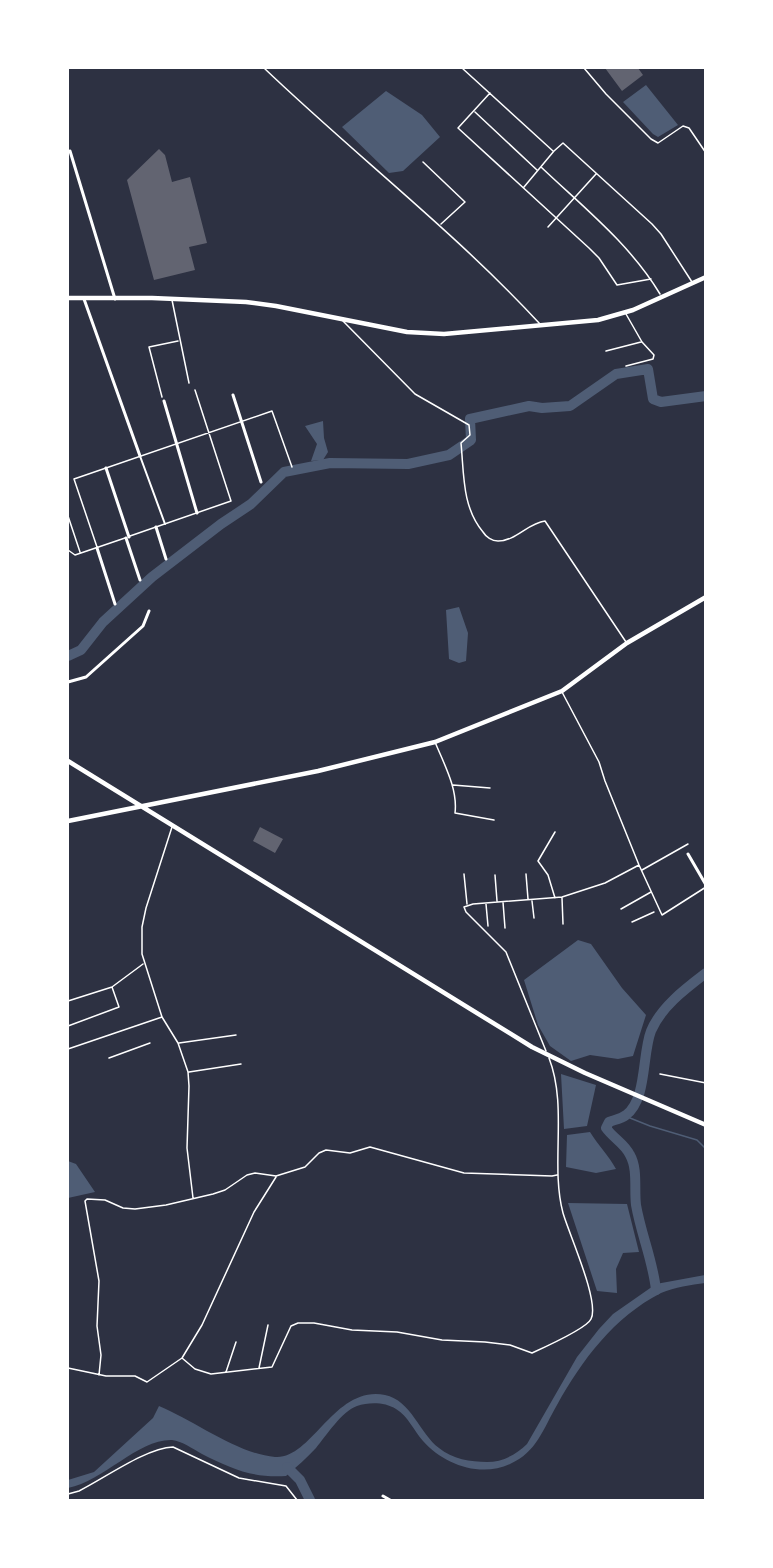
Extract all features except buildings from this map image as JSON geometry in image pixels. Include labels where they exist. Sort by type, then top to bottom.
[{"type":"street","points":[[70,151],[115,299]]},
{"type":"street","points":[[68,298],[152,298],[246,302],[423,334],[490,331],[598,320],[625,313],[705,277]]},
{"type":"street","points":[[84,299],[165,524]]},
{"type":"street","points":[[233,394],[261,482]]},
{"type":"street","points":[[163,399],[197,513]]},
{"type":"street","points":[[106,468],[140,580]]},
{"type":"street","points":[[156,527],[166,559]]},
{"type":"street","points":[[97,548],[115,604]]},
{"type":"street","points":[[68,821],[318,771],[435,742],[562,691],[627,643],[705,597]]},
{"type":"street","points":[[68,682],[86,677],[94,670],[143,626],[149,611]]},
{"type":"street","points":[[68,761],[548,1055],[705,1125]]},
{"type":"street","points":[[688,854],[705,886]]},
{"type":"street","points":[[383,1497],[390,1500]]},
{"type":"lane","points":[[264,68],[440,225],[501,282],[541,325]]},
{"type":"lane","points":[[462,68],[554,152]]},
{"type":"lane","points":[[584,68],[606,94],[651,139],[658,143],[683,126],[688,128],[705,153]]},
{"type":"lane","points":[[490,93],[458,128],[589,248],[599,258],[617,285],[651,279]]},
{"type":"lane","points":[[474,111],[538,171]]},
{"type":"lane","points":[[523,188],[563,143],[661,234],[693,283]]},
{"type":"lane","points":[[423,162],[465,202],[440,225]]},
{"type":"lane","points":[[541,167],[612,231],[651,279],[662,298]]},
{"type":"lane","points":[[548,227],[596,173]]},
{"type":"lane","points":[[172,300],[189,384]]},
{"type":"lane","points":[[625,313],[642,342],[654,355],[653,359],[626,366]]},
{"type":"lane","points":[[341,318],[416,394],[469,425],[470,435],[461,443],[465,495],[475,523],[487,537],[497,542],[511,538],[538,522],[545,521],[627,643]]},
{"type":"lane","points":[[163,399],[149,347],[179,341]]},
{"type":"lane","points":[[606,351],[642,342]]},
{"type":"lane","points":[[68,550],[75,555],[80,554],[231,501],[195,390]]},
{"type":"lane","points":[[97,548],[74,479],[272,411],[292,467]]},
{"type":"lane","points":[[68,516],[80,554]]},
{"type":"lane","points":[[562,691],[599,762],[604,781],[662,915],[705,886]]},
{"type":"lane","points":[[435,742],[457,802],[455,813],[494,820]]},
{"type":"lane","points":[[452,785],[490,788]]},
{"type":"lane","points":[[172,826],[142,927],[144,964],[162,1017],[178,1043],[188,1072],[187,1148],[193,1199]]},
{"type":"lane","points":[[555,832],[538,861],[548,875],[555,898]]},
{"type":"lane","points":[[641,870],[688,844]]},
{"type":"lane","points":[[467,905],[562,897],[605,883],[639,865]]},
{"type":"lane","points":[[526,873],[528,900]]},
{"type":"lane","points":[[182,1358],[203,1373],[225,1373],[272,1367],[291,1326],[304,1323],[352,1330],[397,1332],[442,1340],[510,1345],[532,1353],[587,1325],[593,1315],[592,1299],[558,1193],[556,1092],[548,1055],[506,952],[464,908],[467,905],[464,874]]},
{"type":"lane","points":[[495,875],[497,902]]},
{"type":"lane","points":[[621,909],[651,892]]},
{"type":"lane","points":[[562,897],[563,924]]},
{"type":"lane","points":[[532,899],[534,918]]},
{"type":"lane","points":[[503,902],[505,928]]},
{"type":"lane","points":[[486,903],[488,926]]},
{"type":"lane","points":[[632,922],[654,912]]},
{"type":"lane","points":[[68,1001],[112,987],[144,964]]},
{"type":"lane","points":[[68,1026],[119,1007],[112,987]]},
{"type":"lane","points":[[68,1049],[162,1017]]},
{"type":"lane","points":[[178,1043],[236,1035]]},
{"type":"lane","points":[[109,1058],[150,1043]]},
{"type":"lane","points":[[188,1072],[241,1064]]},
{"type":"lane","points":[[660,1074],[705,1083]]},
{"type":"lane","points":[[99,1375],[101,1355],[97,1326],[99,1281],[85,1201],[93,1198],[105,1200],[118,1207],[135,1209],[193,1199],[225,1190],[247,1175],[255,1173],[276,1176],[305,1167],[319,1153],[326,1150],[350,1153],[370,1147],[464,1173],[552,1176],[559,1174]]},
{"type":"lane","points":[[68,1368],[112,1377],[135,1376],[147,1382],[182,1358],[202,1325],[254,1212],[276,1176]]},
{"type":"lane","points":[[259,1369],[268,1325]]},
{"type":"lane","points":[[225,1373],[236,1342]]},
{"type":"lane","points":[[68,1494],[79,1491],[153,1451],[173,1447],[238,1478],[286,1486],[297,1500]]},
{"type":"water","points":[[646,85],[678,125],[658,137],[623,102]]},
{"type":"water","points":[[386,91],[422,115],[440,137],[403,171],[389,173],[342,127]]},
{"type":"water","points":[[323,421],[328,452],[323,460],[311,461],[317,444],[305,426]]},
{"type":"water","points":[[459,607],[468,633],[466,661],[459,663],[449,659],[446,610]]},
{"type":"water","points":[[578,940],[591,944],[622,988],[646,1015],[633,1056],[618,1059],[590,1055],[571,1061],[550,1046],[538,1025],[524,980]]},
{"type":"water","points":[[561,1074],[596,1085],[587,1126],[564,1129]]},
{"type":"water","points":[[590,1132],[616,1169],[596,1173],[566,1167],[567,1135]]},
{"type":"water","points":[[68,1161],[76,1164],[95,1192],[68,1198]]},
{"type":"water","points":[[568,1203],[627,1204],[639,1252],[623,1253],[616,1269],[617,1293],[597,1291]]},
{"type":"water","points":[[705,1275],[705,1283],[661,1293],[628,1314],[614,1327],[577,1372],[533,1446],[527,1453],[510,1464],[487,1470],[451,1462],[431,1449],[400,1412],[387,1405],[372,1403],[357,1406],[346,1413],[313,1452],[286,1476],[263,1476],[242,1471],[172,1440],[159,1441],[146,1446],[95,1477],[68,1488],[68,1480],[94,1472],[153,1418],[159,1406],[232,1444],[261,1455],[275,1457],[288,1455],[301,1447],[338,1411],[352,1401],[367,1395],[385,1395],[402,1403],[432,1442],[450,1455],[475,1461],[493,1462],[503,1459],[513,1455],[527,1444],[577,1357],[613,1314],[656,1284]]},
{"type":"waterway","points":[[68,656],[81,650],[103,622],[152,577],[251,504],[284,472],[330,463],[408,464],[449,455],[471,440],[470,419],[529,406],[542,408],[570,406],[616,374],[648,369],[653,399],[661,402],[706,396]]},
{"type":"waterway","points":[[656,1290],[636,1205],[635,1173],[632,1161],[628,1151],[606,1128],[609,1122],[626,1115],[638,1099],[648,1041],[655,1022],[674,999],[706,973]]},
{"type":"waterway","points":[[625,1116],[697,1140],[706,1149]]},
{"type":"waterway","points":[[287,1467],[300,1480],[310,1500]]}]
